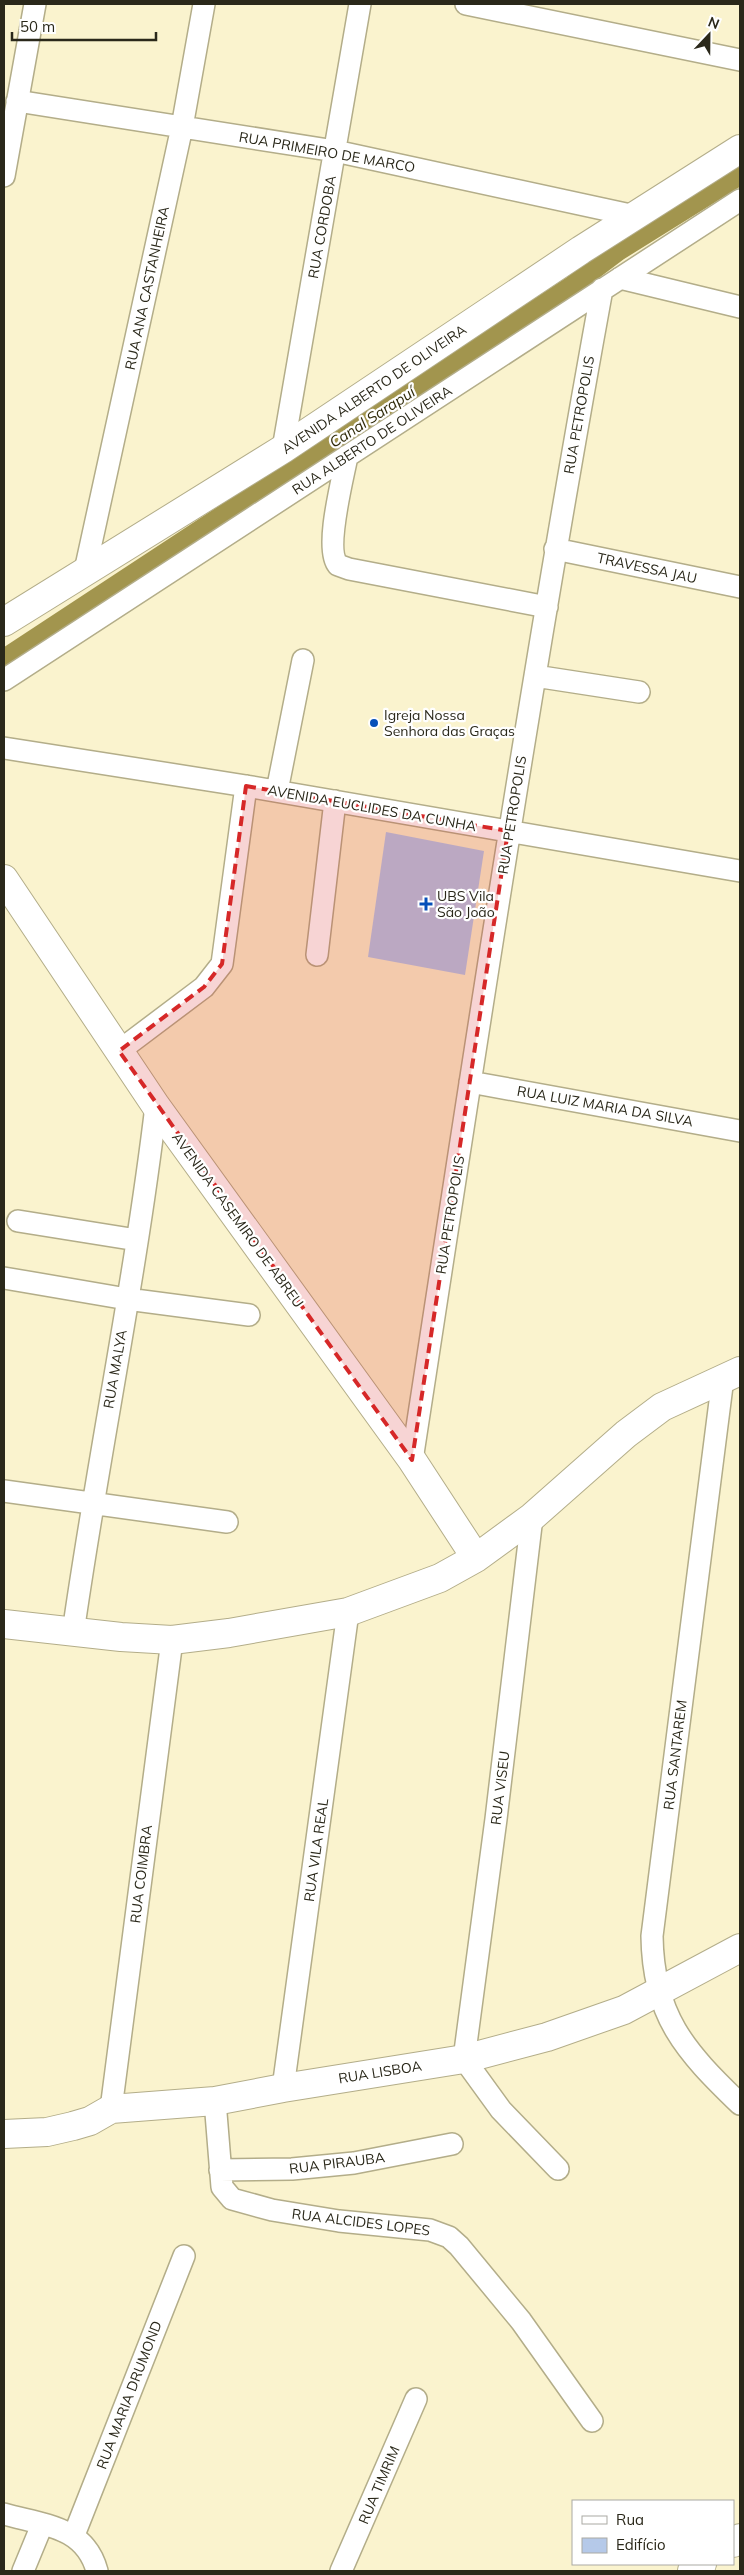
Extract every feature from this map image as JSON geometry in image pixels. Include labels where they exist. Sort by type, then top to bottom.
[{"type":"main road","name":"AVENIDA ALBERTO DE OLIVEIRA","points":[[4,622],[284,449],[635,216],[740,149]]},
{"type":"main road","name":"AVENIDA CASEMIRO DE ABREU","points":[[4,879],[156,1106],[412,1460],[476,1558]]},
{"type":"main road","points":[[4,1624],[172,1640],[229,1634],[348,1612],[440,1578],[476,1558],[532,1517],[626,1434],[662,1407],[732,1375]]},
{"type":"main road","name":"RUA LISBOA","points":[[4,2134],[47,2132],[73,2126],[90,2121],[111,2109],[215,2101],[283,2088],[464,2059],[590,2023],[624,2010],[740,1948]]},
{"type":"street","points":[[4,176],[35,4]]},
{"type":"street","name":"RUA ANA CASTANHEIRA","points":[[85,572],[182,127],[204,4]]},
{"type":"street","name":"RUA CORDOBA","points":[[284,449],[360,4]]},
{"type":"street","points":[[466,4],[740,60]]},
{"type":"street","name":"RUA PRIMEIRO DE MARCO","points":[[17,101],[335,151],[635,216]]},
{"type":"street","name":"RUA ALBERTO DE OLIVEIRA","points":[[4,680],[740,200]]},
{"type":"street","points":[[620,278],[740,307]]},
{"type":"street","name":"RUA PETROPOLIS","points":[[412,1460],[508,831],[547,607],[555,549],[602,289]]},
{"type":"street","points":[[348,456],[337,507],[332,552],[338,565],[349,569],[547,607]]},
{"type":"street","name":"TRAVESSA JAU","points":[[555,549],[740,587]]},
{"type":"street","points":[[277,791],[303,660]]},
{"type":"street","points":[[535,676],[639,692]]},
{"type":"street","name":"AVENIDA EUCLIDES DA CUNHA","points":[[4,748],[335,800],[740,871]]},
{"type":"street","points":[[119,1051],[204,987],[222,964],[246,786]]},
{"type":"street","points":[[317,955],[335,800]]},
{"type":"street","name":"RUA LUIZ MARIA DA SILVA","points":[[470,1082],[740,1131]]},
{"type":"street","name":"RUA MALYA","points":[[73,1632],[91,1503],[144,1201],[156,1106]]},
{"type":"street","points":[[18,1221],[137,1240]]},
{"type":"street","points":[[4,1278],[127,1299],[249,1315]]},
{"type":"street","name":"RUA SANTAREM","points":[[732,1375],[652,1936],[652,1965],[657,1992],[674,2030],[694,2058],[740,2104]]},
{"type":"street","points":[[4,1491],[227,1522]]},
{"type":"street","name":"RUA VISEU","points":[[464,2059],[496,1819],[532,1517]]},
{"type":"street","name":"RUA VILA REAL","points":[[283,2088],[348,1612]]},
{"type":"street","name":"RUA COIMBRA","points":[[111,2109],[172,1640]]},
{"type":"street","points":[[464,2059],[501,2110],[558,2169]]},
{"type":"street","name":"RUA ALCIDES LOPES","points":[[215,2101],[222,2188],[232,2199],[272,2210],[339,2221],[430,2230],[449,2237],[460,2246],[521,2321],[592,2421]]},
{"type":"street","name":"RUA PIRAUBA","points":[[220,2170],[292,2169],[354,2163],[452,2144]]},
{"type":"street","name":"RUA MARIA DRUMOND","points":[[74,2535],[184,2256]]},
{"type":"street","name":"RUA TIMRIM","points":[[341,2571],[416,2399]]},
{"type":"street","points":[[4,2514],[74,2535],[87,2547],[97,2571]]},
{"type":"street","points":[[24,2571],[42,2525]]},
{"type":"highlighted area","points":[[246,786],[508,831],[412,1460],[119,1051],[204,987],[222,964]]},
{"type":"building","name":"UBS Vila São João","points":[[386,832],[484,851],[465,975],[368,957]]},
{"type":"waterway","name":"Canal Sarapuí","points":[[4,659],[573,285],[618,251],[740,175]]},
{"type":"place","name":"Igreja Nossa Senhora das Graças","points":[[374,723]]},
{"type":"place","name":"UBS Vila São João","points":[[426,904]]}]
